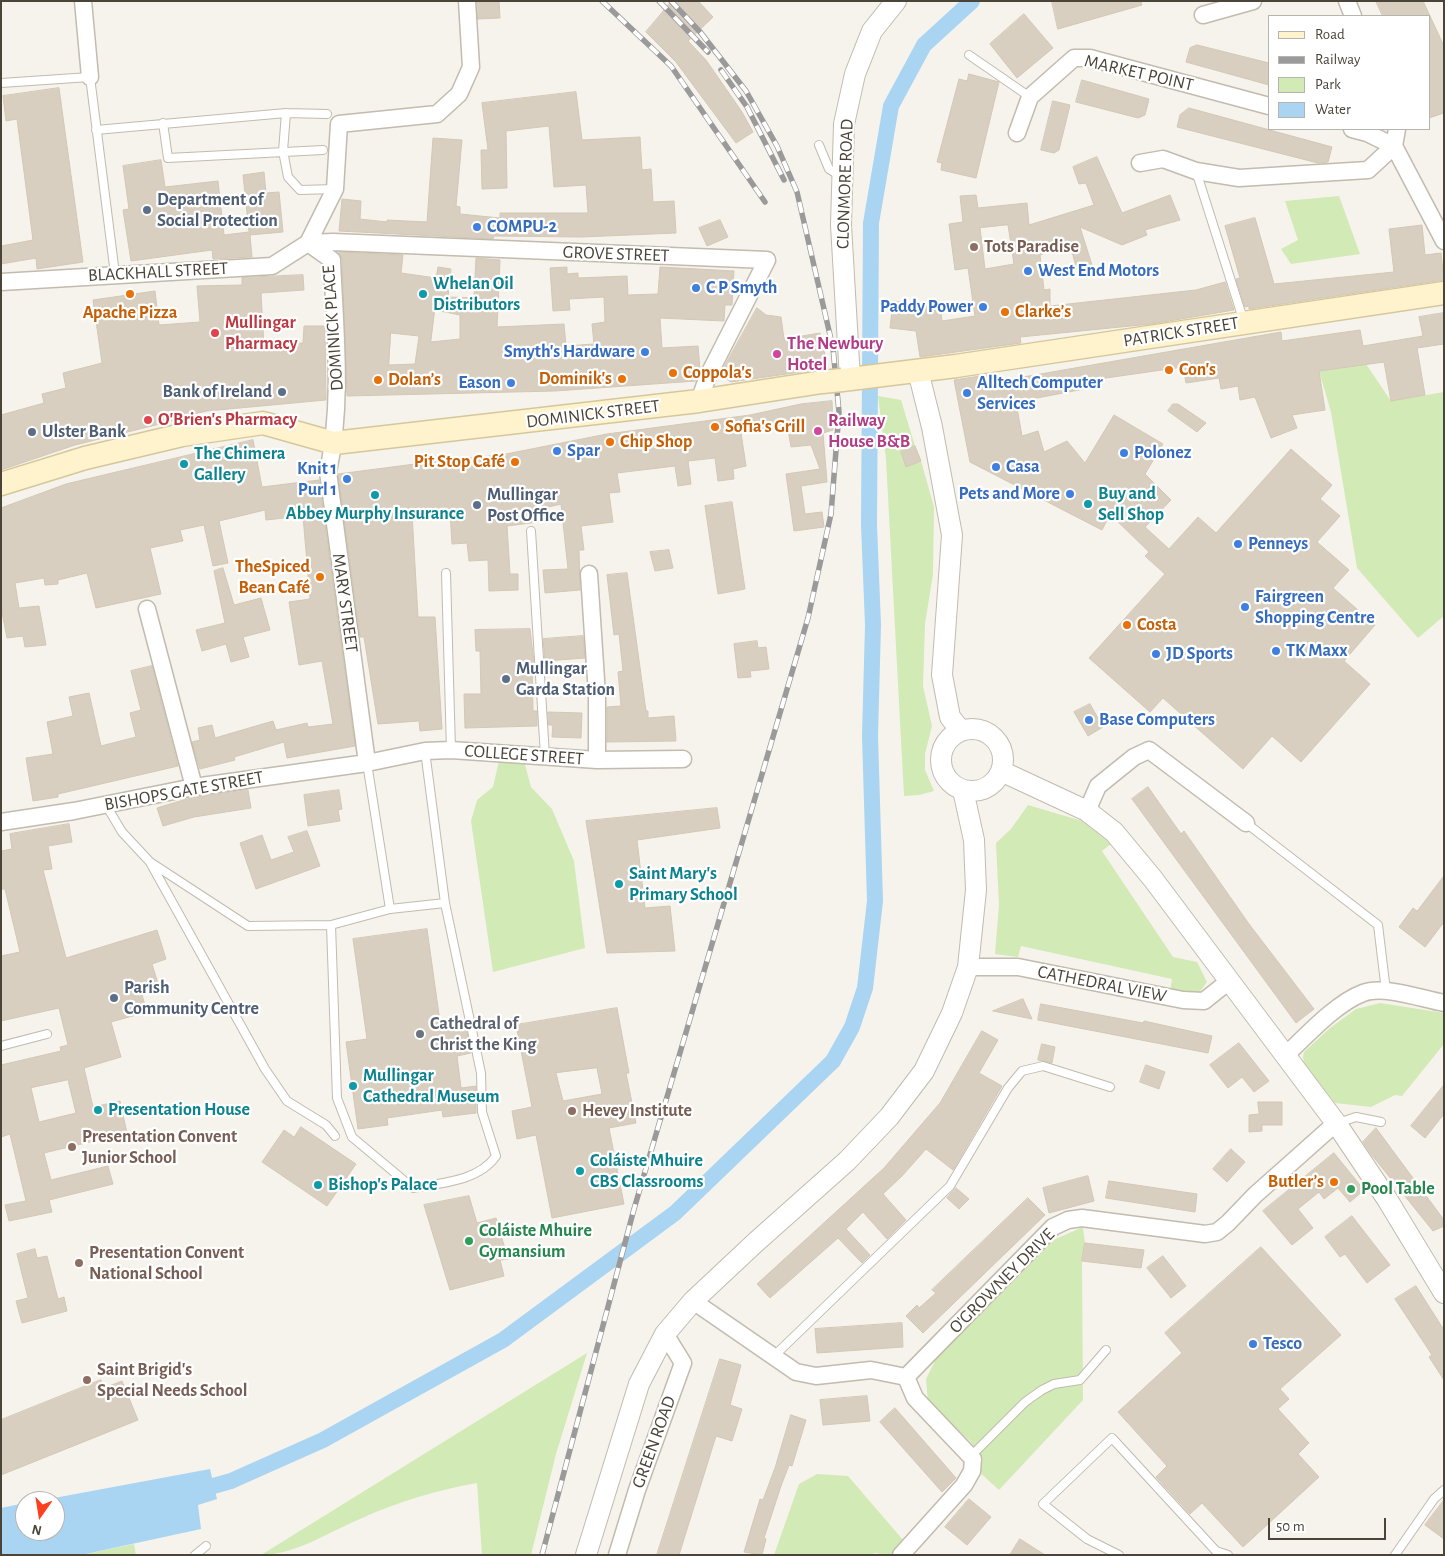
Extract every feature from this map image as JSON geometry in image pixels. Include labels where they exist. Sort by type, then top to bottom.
[{"type":"main road","name":"PATRICK STREET","points":[[918,371],[1444,293]]},
{"type":"main road","name":"DOMINICK STREET","points":[[334,442],[699,402],[841,380],[918,371]]},
{"type":"main road","points":[[1,484],[85,458],[182,435],[263,423],[334,442]]},
{"type":"street","points":[[83,1],[90,77]]},
{"type":"street","name":"DOMINICK PLACE","points":[[334,442],[338,399],[332,260],[308,243],[336,189],[339,124],[437,114],[460,94],[471,67],[467,1]]},
{"type":"street","name":"CLONMORE ROAD","points":[[841,380],[841,225],[844,124],[855,74],[872,32],[896,1]]},
{"type":"street","points":[[1203,15],[1253,1]]},
{"type":"street","points":[[1347,1],[1353,15]]},
{"type":"street","name":"MARKET POINT","points":[[1017,133],[1030,96],[1074,58],[1090,58],[1268,106]]},
{"type":"street","points":[[1356,130],[1367,133],[1394,146],[1444,241]]},
{"type":"street","points":[[1140,163],[1163,159],[1196,172],[1240,178],[1368,170],[1394,146],[1397,130]]},
{"type":"street","name":"GROVE STREET","points":[[308,243],[333,242],[767,260],[708,376],[699,402]]},
{"type":"street","name":"BLACKHALL STREET","points":[[1,282],[272,266],[308,243]]},
{"type":"street","points":[[918,371],[932,427],[952,535],[942,675],[950,717],[961,731]]},
{"type":"street","name":"MARY STREET","points":[[334,442],[328,472],[367,763]]},
{"type":"street","points":[[589,574],[597,695],[597,760]]},
{"type":"street","points":[[147,608],[194,787]]},
{"type":"street","points":[[980,730],[996,740],[1001,750],[1003,760],[1001,771],[988,787],[972,791],[963,790],[947,778],[941,761],[946,742],[961,731],[980,730]]},
{"type":"street","name":"COLLEGE STREET","points":[[367,763],[425,751],[451,750],[597,760],[683,759]]},
{"type":"street","points":[[1087,811],[1098,786],[1134,757],[1149,750],[1246,823]]},
{"type":"street","name":"BISHOPS GATE STREET","points":[[1,822],[194,787],[367,763]]},
{"type":"street","points":[[1001,771],[1087,811],[1114,832],[1153,879],[1336,1124],[1387,1199],[1444,1293]]},
{"type":"street","points":[[669,1328],[693,1301],[847,1161],[889,1117],[924,1071],[952,1013],[968,967],[976,880],[974,840],[963,790]]},
{"type":"street","name":"CATHEDRAL VIEW","points":[[968,967],[1018,967],[1183,1000],[1204,1001],[1229,981]]},
{"type":"street","points":[[1284,1056],[1339,1007],[1364,992],[1386,991],[1444,1003]]},
{"type":"street","name":"O'GROWNEY DRIVE","points":[[906,1377],[1053,1228],[1068,1220],[1082,1218],[1205,1234],[1217,1232],[1255,1194],[1336,1124]]},
{"type":"street","points":[[693,1301],[796,1372],[816,1376],[871,1370],[906,1377],[915,1398],[971,1456],[973,1459],[972,1471],[964,1485],[901,1555]]},
{"type":"street","name":"GREEN ROAD","points":[[586,1555],[639,1384],[669,1328]]},
{"type":"street","name":"GREEN ROAD","points":[[617,1555],[637,1490],[683,1363],[669,1328]]},
{"type":"lane","points":[[969,55],[1030,96]]},
{"type":"lane","points":[[1,83],[90,77],[115,274]]},
{"type":"lane","points":[[96,130],[286,113],[327,114]]},
{"type":"lane","points":[[286,113],[283,151],[288,177],[300,190],[336,189]]},
{"type":"lane","points":[[163,123],[168,158],[323,150]]},
{"type":"lane","points":[[819,145],[828,169],[842,177]]},
{"type":"lane","points":[[1196,172],[1244,322]]},
{"type":"lane","points":[[531,531],[545,757]]},
{"type":"lane","points":[[446,573],[451,750]]},
{"type":"lane","points":[[331,925],[337,1098],[352,1137],[413,1188],[451,1181],[488,1168],[496,1156],[482,1112],[481,1073],[445,903],[425,751]]},
{"type":"lane","points":[[367,763],[390,909]]},
{"type":"lane","points":[[106,804],[122,832],[150,862],[248,926],[331,925],[390,909],[445,903]]},
{"type":"lane","points":[[1246,823],[1378,925],[1386,991]]},
{"type":"lane","points":[[150,862],[265,1069],[288,1101],[326,1125],[335,1136]]},
{"type":"lane","points":[[1,1046],[47,1034]]},
{"type":"lane","points":[[774,1356],[950,1186],[1008,1088],[1022,1071],[1042,1066],[1110,1087]]},
{"type":"lane","points":[[1336,1124],[1356,1117],[1381,1122]]},
{"type":"lane","points":[[971,1456],[1025,1402],[1054,1384],[1080,1380],[1106,1350]]},
{"type":"lane","points":[[1118,1555],[1087,1539],[1043,1504],[1112,1438],[1216,1551],[1228,1555]]},
{"type":"lane","points":[[1395,1555],[1434,1499],[1444,1490]]},
{"type":"lane","points":[[195,1555],[206,1546]]},
{"type":"green space","points":[[1339,196],[1360,254],[1291,264],[1281,249],[1298,240],[1285,201]]},
{"type":"green space","points":[[1366,364],[1391,401],[1444,392],[1444,616],[1418,638],[1357,568],[1331,412],[1319,371]]},
{"type":"green space","points":[[878,396],[901,400],[915,446],[901,452],[906,467],[921,461],[934,507],[933,574],[925,624],[923,686],[932,726],[925,754],[925,770],[934,791],[919,795],[904,796],[886,459]]},
{"type":"green space","points":[[499,761],[524,761],[531,787],[552,809],[574,861],[585,948],[493,972],[471,821],[477,800],[493,787]]},
{"type":"green space","points":[[1028,805],[1082,821],[1111,844],[1102,851],[1173,957],[1197,962],[1207,982],[1198,994],[1170,991],[1172,979],[1021,946],[1018,957],[995,954],[999,905],[996,843],[1011,829]]},
{"type":"green space","points":[[1380,1003],[1444,1013],[1444,1044],[1402,1096],[1395,1095],[1371,1107],[1335,1103],[1304,1063],[1304,1052],[1330,1028],[1356,1009]]},
{"type":"green space","points":[[1083,1227],[1085,1243],[1082,1261],[1083,1400],[999,1490],[977,1470],[983,1460],[970,1441],[928,1402],[926,1379],[938,1355],[1051,1241]]},
{"type":"green space","points":[[587,1353],[556,1454],[531,1555],[482,1555],[477,1483],[447,1489],[403,1502],[348,1524],[299,1547],[274,1554],[261,1555]]},
{"type":"green space","points":[[817,1474],[848,1476],[903,1540],[890,1555],[874,1553],[873,1555],[774,1555],[799,1484]]},
{"type":"green space","points":[[134,1544],[136,1555],[81,1555]]},
{"type":"water","points":[[210,1469],[217,1499],[198,1505],[201,1529],[81,1555],[1,1555],[1,1508],[15,1505],[15,1541],[65,1541],[65,1496]]},
{"type":"building","points":[[477,1],[499,1],[500,18],[478,19]]},
{"type":"building","points":[[672,1],[698,1],[713,17],[688,41],[706,60],[742,112],[753,132],[736,143],[676,62],[646,32]]},
{"type":"building","points":[[1052,1],[1141,1],[1142,5],[1058,29]]},
{"type":"building","points":[[1376,1],[1423,1],[1430,15],[1383,15]]},
{"type":"building","points":[[1024,14],[1053,48],[1017,78],[990,44]]},
{"type":"building","points":[[1430,16],[1444,46],[1444,113],[1430,118]]},
{"type":"building","points":[[1197,45],[1268,63],[1268,85],[1186,62],[1190,48]]},
{"type":"building","points":[[969,74],[999,82],[976,178],[941,170],[942,163],[937,162],[959,79],[967,81]]},
{"type":"building","points":[[1082,80],[1149,99],[1145,115],[1138,118],[1076,102]]},
{"type":"building","points":[[59,88],[83,262],[37,269],[36,258],[1,264],[1,246],[33,240],[17,119],[6,121],[3,96]]},
{"type":"building","points":[[576,92],[582,140],[640,137],[642,170],[651,169],[653,202],[674,201],[676,233],[582,237],[494,236],[493,239],[339,231],[342,199],[361,201],[360,219],[387,222],[387,220],[427,222],[433,138],[462,140],[456,206],[460,207],[460,214],[500,218],[500,213],[588,213],[586,185],[554,187],[549,126],[506,131],[507,188],[482,189],[481,150],[488,150],[482,103]]},
{"type":"building","points":[[1053,101],[1070,105],[1059,150],[1054,153],[1041,150]]},
{"type":"building","points":[[1189,108],[1332,147],[1328,162],[1318,163],[1177,127],[1180,115]]},
{"type":"building","points":[[1097,157],[1122,213],[1170,195],[1180,220],[1145,230],[1147,235],[1122,245],[1080,227],[1092,265],[1077,270],[1070,245],[1040,255],[1044,290],[1050,289],[1050,306],[1196,290],[1225,282],[1234,310],[1151,324],[1020,337],[1021,343],[920,357],[916,331],[890,328],[893,301],[929,305],[940,303],[942,321],[975,316],[968,268],[955,270],[949,224],[963,222],[960,196],[976,195],[978,208],[1027,203],[1029,225],[1094,205],[1086,183],[1079,184],[1073,167]],"holes":[[[1008,225],[1014,264],[985,269],[980,228]]]},
{"type":"building","points":[[161,160],[165,187],[218,181],[224,235],[249,232],[243,175],[264,172],[266,193],[279,192],[283,232],[250,235],[252,257],[213,259],[212,250],[131,261],[123,210],[129,209],[123,166]]},
{"type":"building","points":[[1255,218],[1274,284],[1394,272],[1389,229],[1422,225],[1425,255],[1441,253],[1444,280],[1249,309],[1249,306],[1245,307],[1236,279],[1240,278],[1225,226]]},
{"type":"building","points":[[720,220],[728,237],[707,246],[699,228]]},
{"type":"building","points":[[339,252],[403,255],[401,273],[436,278],[438,267],[451,269],[448,297],[474,298],[476,258],[500,260],[497,327],[564,324],[566,346],[594,344],[592,324],[605,322],[604,297],[569,299],[570,310],[553,311],[550,268],[567,267],[567,274],[578,273],[578,278],[627,276],[628,295],[658,294],[660,267],[734,271],[732,305],[725,305],[724,321],[660,318],[662,348],[698,346],[700,370],[696,381],[555,391],[347,396],[342,260]],"holes":[[[435,310],[460,315],[460,339],[431,342]],[[391,333],[419,336],[415,364],[389,365]]]},
{"type":"building","points":[[303,275],[304,290],[261,293],[264,346],[303,343],[304,326],[325,326],[326,400],[207,411],[75,445],[1,470],[1,415],[44,403],[42,394],[66,388],[63,373],[102,363],[93,300],[155,291],[159,325],[200,322],[197,286],[242,285],[242,278]]},
{"type":"building","name":"The Newbury Hotel","points":[[757,308],[766,315],[781,317],[784,339],[820,333],[828,368],[731,382],[725,378],[722,371]]},
{"type":"building","name":"Fairgreen Shopping Centre","points":[[1444,313],[1444,344],[1417,348],[1425,395],[1391,401],[1384,362],[1319,371],[1325,410],[1292,415],[1297,428],[1271,438],[1255,397],[1240,400],[1238,386],[1221,389],[1219,378],[1186,383],[1183,367],[1099,379],[1100,386],[1016,402],[1022,436],[1038,431],[1044,452],[1067,441],[1085,463],[1114,415],[1163,444],[1145,474],[1171,500],[1145,527],[1169,549],[1198,517],[1216,533],[1291,449],[1332,485],[1320,499],[1340,516],[1317,542],[1349,570],[1333,588],[1375,625],[1344,661],[1370,684],[1301,762],[1272,736],[1243,769],[1163,698],[1150,712],[1089,658],[1165,574],[1145,556],[1149,552],[1110,514],[1102,530],[970,462],[954,380],[987,375],[989,383],[1281,332],[1282,341],[1360,330],[1363,346],[1423,336],[1419,317]]},
{"type":"building","points":[[832,401],[833,430],[823,433],[827,482],[801,486],[805,514],[822,512],[824,527],[794,531],[786,474],[820,469],[811,445],[791,447],[787,424],[741,433],[746,466],[733,469],[734,479],[718,481],[715,458],[688,461],[691,484],[678,486],[675,466],[617,473],[620,492],[609,493],[613,522],[581,526],[584,550],[579,550],[580,590],[545,593],[543,570],[568,569],[561,504],[536,510],[538,522],[507,526],[510,574],[518,574],[518,590],[489,591],[488,560],[469,561],[467,543],[452,544],[450,512],[412,514],[418,617],[435,617],[442,729],[420,731],[419,721],[378,724],[364,637],[360,637],[338,474],[501,455],[607,434],[750,415],[801,404]]},
{"type":"building","points":[[1173,404],[1178,404],[1206,423],[1197,432],[1168,411]]},
{"type":"building","points":[[253,440],[262,487],[319,480],[355,746],[287,758],[284,742],[234,757],[235,760],[200,769],[192,742],[200,740],[198,728],[212,725],[215,738],[273,721],[276,730],[307,723],[308,727],[333,724],[322,661],[299,665],[289,602],[310,599],[303,516],[266,520],[265,510],[219,521],[228,563],[213,566],[204,525],[180,530],[183,541],[150,548],[161,594],[96,608],[87,573],[58,580],[58,584],[45,585],[44,578],[15,583],[19,608],[39,606],[46,645],[25,647],[23,636],[7,638],[1,607],[1,508],[66,484]]},
{"type":"building","points":[[915,446],[921,461],[906,467],[901,452]]},
{"type":"building","points":[[732,502],[745,589],[718,594],[705,506]]},
{"type":"building","points":[[669,550],[673,568],[655,571],[650,552]]},
{"type":"building","points":[[223,568],[234,605],[261,598],[270,630],[243,637],[249,657],[231,662],[226,644],[202,651],[196,630],[225,623],[214,571]]},
{"type":"building","points":[[627,573],[648,718],[674,716],[676,741],[607,742],[607,707],[621,706],[618,672],[623,671],[619,634],[614,635],[607,575]]},
{"type":"building","name":"Mullingar Garda Station","points":[[530,629],[534,662],[532,662],[533,711],[537,711],[537,726],[465,728],[464,694],[481,694],[480,651],[476,651],[475,630]]},
{"type":"building","points":[[583,636],[585,658],[545,661],[543,639]]},
{"type":"building","points":[[757,641],[758,648],[766,647],[769,669],[750,671],[751,677],[738,678],[734,644]]},
{"type":"building","points":[[152,666],[178,766],[58,794],[58,797],[33,801],[26,758],[53,754],[47,722],[73,716],[69,697],[89,693],[101,746],[136,737],[130,713],[141,710],[131,671]]},
{"type":"building","name":"Base Computers","points":[[1090,704],[1103,727],[1088,736],[1074,712]]},
{"type":"building","points":[[548,712],[582,713],[581,738],[552,737],[553,725],[549,725]]},
{"type":"building","points":[[1148,787],[1181,834],[1184,831],[1249,924],[1314,1009],[1296,1023],[1132,799]]},
{"type":"building","points":[[248,790],[251,808],[194,817],[163,826],[157,808],[190,798]]},
{"type":"building","points":[[339,790],[342,809],[338,810],[340,821],[308,826],[304,795]]},
{"type":"building","name":"Saint Mary's Primary School","points":[[717,808],[720,828],[637,840],[645,908],[670,906],[675,951],[607,953],[586,821]]},
{"type":"building","points":[[69,824],[72,842],[48,846],[52,869],[43,870],[66,958],[157,930],[166,959],[152,964],[160,990],[142,995],[147,1012],[111,1022],[121,1057],[84,1068],[93,1107],[120,1101],[127,1133],[44,1153],[51,1180],[108,1166],[113,1184],[49,1200],[52,1212],[9,1221],[5,1205],[26,1201],[10,1134],[1,1137],[1,1065],[61,1051],[60,1047],[68,1045],[59,1008],[1,1021],[1,956],[20,952],[5,889],[1,889],[1,851],[12,849],[10,834]],"holes":[[[68,1080],[76,1113],[39,1122],[31,1088]]]},
{"type":"building","points":[[307,831],[320,866],[256,889],[240,843],[262,835],[271,860],[294,852],[288,837]]},
{"type":"building","points":[[1444,876],[1444,922],[1425,947],[1399,927],[1413,908],[1417,911]]},
{"type":"building","name":"Cathedral of Christ the King","points":[[427,929],[441,1029],[466,1027],[471,1053],[457,1056],[461,1088],[476,1086],[476,1113],[443,1117],[442,1110],[387,1118],[388,1125],[358,1129],[346,1042],[367,1039],[353,939]]},
{"type":"building","points":[[1023,999],[1032,1019],[993,1011]]},
{"type":"building","points":[[1041,1004],[1143,1023],[1144,1021],[1212,1036],[1208,1053],[1038,1020]]},
{"type":"building","points":[[617,1008],[629,1073],[626,1073],[636,1123],[609,1128],[624,1204],[552,1218],[536,1135],[517,1139],[512,1111],[532,1107],[516,1025]],"holes":[[[597,1068],[602,1094],[563,1101],[556,1073]]]},
{"type":"building","points":[[982,1031],[998,1040],[979,1073],[1002,1086],[953,1170],[926,1149],[883,1194],[906,1220],[887,1239],[863,1212],[846,1229],[870,1255],[862,1263],[838,1238],[770,1298],[757,1284],[884,1168],[940,1103]]},
{"type":"building","points":[[1239,1043],[1269,1081],[1254,1092],[1242,1077],[1228,1088],[1210,1065]]},
{"type":"building","points":[[1042,1044],[1055,1047],[1052,1063],[1038,1060]]},
{"type":"building","points":[[1146,1065],[1165,1072],[1159,1089],[1140,1082]]},
{"type":"building","points":[[1444,1085],[1444,1114],[1425,1138],[1411,1126]]},
{"type":"building","points":[[1258,1102],[1282,1102],[1282,1125],[1262,1125],[1262,1131],[1249,1132],[1249,1115],[1259,1114]]},
{"type":"building","name":"Bishop's Palace","points":[[301,1127],[356,1164],[327,1206],[262,1162],[284,1130],[294,1137]]},
{"type":"building","points":[[1376,1128],[1444,1220],[1444,1226],[1433,1231],[1371,1154],[1363,1142]]},
{"type":"building","points":[[1231,1149],[1245,1162],[1227,1182],[1213,1169]]},
{"type":"building","points":[[1334,1153],[1364,1190],[1350,1202],[1338,1188],[1324,1199],[1319,1192],[1298,1209],[1313,1228],[1292,1245],[1263,1211]]},
{"type":"building","points":[[1088,1176],[1094,1201],[1049,1213],[1043,1188]]},
{"type":"building","points":[[1109,1181],[1197,1194],[1195,1212],[1106,1198]]},
{"type":"building","points":[[956,1188],[969,1199],[959,1209],[947,1198]]},
{"type":"building","name":"Coláiste Mhuire Gymansium","points":[[469,1196],[477,1223],[496,1218],[508,1259],[500,1260],[504,1276],[450,1290],[424,1205]]},
{"type":"building","points":[[1028,1198],[1045,1215],[923,1333],[906,1316],[917,1305],[919,1308],[936,1293],[932,1290]]},
{"type":"building","points":[[1352,1216],[1390,1265],[1367,1283],[1345,1254],[1340,1257],[1325,1237]]},
{"type":"building","points":[[1085,1243],[1144,1250],[1141,1268],[1082,1261]]},
{"type":"building","points":[[1261,1247],[1341,1335],[1280,1389],[1289,1399],[1278,1409],[1309,1443],[1298,1454],[1319,1477],[1243,1547],[1202,1503],[1190,1514],[1156,1477],[1167,1466],[1118,1412],[1182,1353],[1165,1333]]},
{"type":"building","points":[[35,1249],[37,1258],[47,1256],[58,1299],[64,1297],[67,1311],[22,1323],[16,1301],[28,1298],[17,1254]]},
{"type":"building","points":[[1163,1256],[1186,1286],[1171,1298],[1147,1268]]},
{"type":"building","points":[[1416,1286],[1444,1330],[1444,1380],[1429,1357],[1432,1355],[1395,1299]]},
{"type":"building","points":[[902,1323],[903,1347],[817,1353],[815,1329]]},
{"type":"building","points":[[720,1359],[741,1365],[730,1405],[742,1409],[732,1441],[716,1436],[679,1555],[657,1555]]},
{"type":"building","points":[[101,1380],[104,1388],[122,1381],[138,1420],[1,1475],[1,1420]]},
{"type":"building","points":[[867,1396],[870,1421],[823,1425],[820,1400]]},
{"type":"building","points":[[895,1408],[956,1478],[942,1492],[880,1422]]},
{"type":"building","points":[[791,1415],[806,1420],[792,1466],[789,1465],[764,1538],[766,1539],[762,1555],[744,1552],[760,1499],[763,1500],[775,1468]]},
{"type":"building","points":[[969,1499],[991,1517],[967,1545],[945,1527]]},
{"type":"building","points":[[1444,1500],[1444,1539],[1425,1525]]},
{"type":"building","points":[[1020,1539],[1045,1555],[1010,1555]]},
{"type":"waterway","points":[[192,1492],[231,1481],[323,1440],[503,1340],[675,1213],[833,1061],[852,1027],[865,988],[875,901],[870,736],[873,625],[869,525],[871,223],[891,106],[924,45],[972,1]]},
{"type":"railway","points":[[602,1],[671,66],[765,202]]},
{"type":"railway","points":[[659,1],[708,52]]},
{"type":"railway","points":[[542,1555],[634,1209],[808,618],[831,514],[839,412],[833,348],[797,192],[777,146],[746,91],[701,33],[671,1]]},
{"type":"railway","points":[[721,70],[747,107],[784,180]]},
{"type":"place","name":"Department of Social Protection","points":[[147,210]]},
{"type":"place","name":"COMPU-2","points":[[477,227]]},
{"type":"place","name":"Tots Paradise","points":[[974,247]]},
{"type":"place","name":"West End Motors","points":[[1028,271]]},
{"type":"place","name":"C P Smyth","points":[[696,288]]},
{"type":"place","name":"Apache Pizza","points":[[130,294]]},
{"type":"place","name":"Whelan Oil Distributors","points":[[423,294]]},
{"type":"place","name":"Paddy Power","points":[[983,307]]},
{"type":"place","name":"Clarke’s","points":[[1005,312]]},
{"type":"place","name":"Mullingar Pharmacy","points":[[215,333]]},
{"type":"place","name":"Smyth's Hardware","points":[[645,352]]},
{"type":"place","name":"The Newbury Hotel","points":[[777,354]]},
{"type":"place","name":"Con's","points":[[1169,370]]},
{"type":"place","name":"Coppola's","points":[[673,373]]},
{"type":"place","name":"Dominik's","points":[[622,379]]},
{"type":"place","name":"Dolan’s","points":[[378,380]]},
{"type":"place","name":"Eason","points":[[511,383]]},
{"type":"place","name":"Bank of Ireland","points":[[282,392]]},
{"type":"place","name":"Alltech Computer Services","points":[[967,393]]},
{"type":"place","name":"O'Brien's Pharmacy","points":[[148,420]]},
{"type":"place","name":"Sofia's Grill","points":[[715,427]]},
{"type":"place","name":"Railway House B&B","points":[[818,431]]},
{"type":"place","name":"Ulster Bank","points":[[32,432]]},
{"type":"place","name":"Chip Shop","points":[[610,442]]},
{"type":"place","name":"Spar","points":[[557,451]]},
{"type":"place","name":"Polonez","points":[[1124,453]]},
{"type":"place","name":"Pit Stop Café","points":[[515,462]]},
{"type":"place","name":"The Chimera Gallery","points":[[184,464]]},
{"type":"place","name":"Casa","points":[[996,467]]},
{"type":"place","name":"Knit 1 Purl 1","points":[[347,479]]},
{"type":"place","name":"Pets and More","points":[[1070,494]]},
{"type":"place","name":"Abbey Murphy Insurance","points":[[375,495]]},
{"type":"place","name":"Buy and Sell Shop","points":[[1088,504]]},
{"type":"place","name":"Mullingar Post Office","points":[[477,505]]},
{"type":"place","name":"Penneys","points":[[1238,544]]},
{"type":"place","name":"TheSpiced Bean Café","points":[[320,577]]},
{"type":"place","name":"Fairgreen Shopping Centre","points":[[1245,607]]},
{"type":"place","name":"Costa","points":[[1127,625]]},
{"type":"place","name":"TK Maxx","points":[[1276,651]]},
{"type":"place","name":"JD Sports","points":[[1156,654]]},
{"type":"place","name":"Mullingar Garda Station","points":[[506,679]]},
{"type":"place","name":"Base Computers","points":[[1089,720]]},
{"type":"place","name":"Saint Mary's Primary School","points":[[619,884]]},
{"type":"place","name":"Parish Community Centre","points":[[114,998]]},
{"type":"place","name":"Cathedral of Christ the King","points":[[420,1034]]},
{"type":"place","name":"Mullingar Cathedral Museum","points":[[353,1086]]},
{"type":"place","name":"Presentation House","points":[[98,1110]]},
{"type":"place","name":"Hevey Institute","points":[[572,1111]]},
{"type":"place","name":"Presentation Convent Junior School","points":[[72,1147]]},
{"type":"place","name":"Coláiste Mhuire CBS Classrooms","points":[[580,1171]]},
{"type":"place","name":"Butler’s","points":[[1334,1182]]},
{"type":"place","name":"Bishop's Palace","points":[[318,1185]]},
{"type":"place","name":"Pool Table","points":[[1351,1189]]},
{"type":"place","name":"Coláiste Mhuire Gymansium","points":[[469,1241]]},
{"type":"place","name":"Presentation Convent National School","points":[[79,1263]]},
{"type":"place","name":"Tesco","points":[[1253,1344]]},
{"type":"place","name":"Saint Brigid's Special Needs School","points":[[87,1380]]}]
